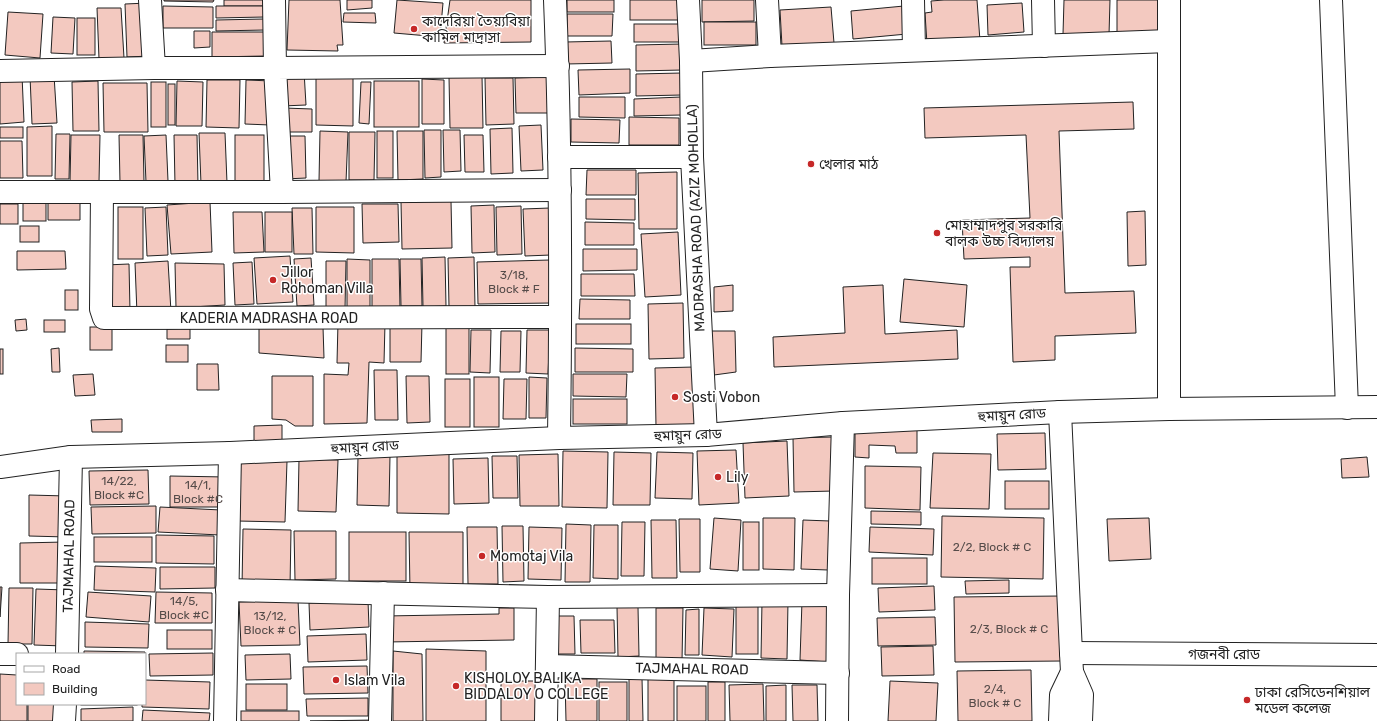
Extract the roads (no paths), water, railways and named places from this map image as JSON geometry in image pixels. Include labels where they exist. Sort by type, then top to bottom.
[{"type":"street","points":[[150,0],[154,68]]},
{"type":"street","points":[[274,0],[275,68],[282,192]]},
{"type":"street","points":[[555,0],[558,66],[560,190],[559,438]]},
{"type":"street","name":"MADRASHA ROAD (AZIZ MOHOLLA)","points":[[688,0],[692,157],[706,435]]},
{"type":"street","points":[[767,0],[770,56]]},
{"type":"street","points":[[912,0],[914,50]]},
{"type":"street","points":[[1043,0],[1044,46]]},
{"type":"street","points":[[1168,0],[1169,409]]},
{"type":"street","points":[[1332,0],[1347,408]]},
{"type":"street","points":[[690,61],[770,56],[1168,41]]},
{"type":"street","points":[[0,71],[154,68],[558,66]]},
{"type":"street","points":[[559,157],[692,157]]},
{"type":"street","points":[[0,192],[560,190]]},
{"type":"street","name":"KADERIA MADRASHA ROAD","points":[[102,192],[101,309],[104,318],[560,317]]},
{"type":"street","name":"হুমায়ুন রোড","points":[[0,467],[71,457],[230,453],[559,438],[706,435],[843,423],[1060,412],[1169,409],[1377,407]]},
{"type":"street","points":[[1060,412],[1071,663],[1082,696],[1081,721]]},
{"type":"street","points":[[837,721],[838,595],[843,423]]},
{"type":"street","points":[[225,721],[230,453]]},
{"type":"street","name":"TAJMAHAL ROAD","points":[[67,653],[71,457]]},
{"type":"street","points":[[227,590],[548,597],[838,595]]},
{"type":"street","points":[[380,721],[383,593]]},
{"type":"street","points":[[546,721],[548,597]]},
{"type":"street","points":[[0,654],[16,654]]},
{"type":"street","name":"গজনবী রোড","points":[[1071,663],[1377,655]]},
{"type":"street","points":[[1060,721],[1061,695],[1071,663]]},
{"type":"street","name":"TAJMAHAL ROAD","points":[[547,666],[838,672]]},
{"type":"street","points":[[64,721],[65,705]]},
{"type":"place","name":"কাদেরিয়া তৈয়্যবিয়া কামিল মাদ্রাসা","points":[[414,29]]},
{"type":"place","name":"খেলার মাঠ","points":[[811,164]]},
{"type":"place","name":"মোহাম্মাদপুর সরকারি বালক উচ্চ বিদ্যালয়","points":[[937,233]]},
{"type":"place","name":"Jillor Rohoman Villa","points":[[273,280]]},
{"type":"place","name":"Sosti Vobon","points":[[675,397]]},
{"type":"place","name":"Lily","points":[[718,477]]},
{"type":"place","name":"Momotaj Vila","points":[[482,556]]},
{"type":"place","name":"Islam Vila","points":[[336,680]]},
{"type":"place","name":"KISHOLOY BALIKA BIDDALOY O COLLEGE","points":[[456,686]]},
{"type":"place","name":"ঢাকা রেসিডেনশিয়াল মডেল কলেজ","points":[[1247,700]]}]
